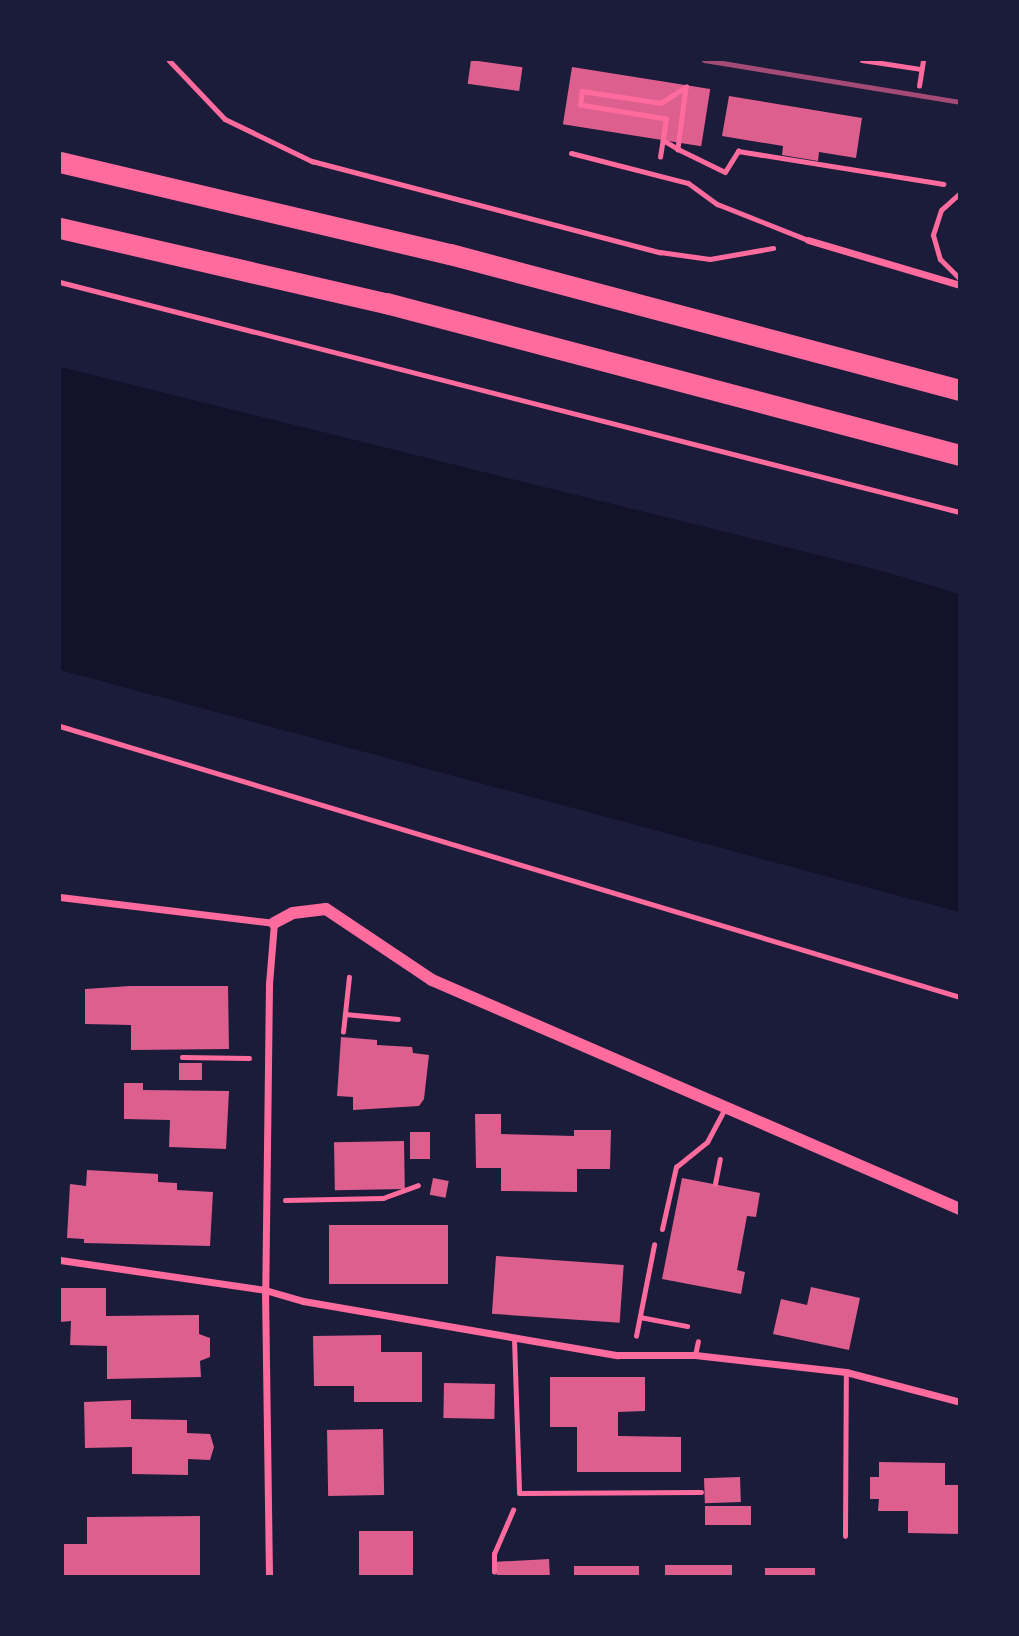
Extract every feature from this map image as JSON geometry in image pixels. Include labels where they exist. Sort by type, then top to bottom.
[{"type":"highway","points":[[60,162],[463,257],[960,390]]},
{"type":"highway","points":[[60,228],[425,313],[960,455]]},
{"type":"street","points":[[807,240],[960,285]]},
{"type":"street","points":[[60,897],[274,923],[293,913],[326,909],[432,980],[724,1110],[960,1209]]},
{"type":"street","points":[[269,1577],[265,1290],[269,984],[274,923]]},
{"type":"street","points":[[60,1260],[265,1290],[303,1301],[514,1339],[632,1354],[695,1355],[846,1372],[960,1402]]},
{"type":"lane","points":[[571,153],[688,183],[717,204],[807,240]]},
{"type":"lane","points":[[960,193],[942,210],[933,235],[940,259],[960,279]]},
{"type":"lane","points":[[662,1229],[676,1167],[707,1142],[724,1110]]},
{"type":"lane","points":[[514,1339],[520,1493],[701,1492]]},
{"type":"lane","points":[[695,1355],[698,1341]]},
{"type":"lane","points":[[845,1536],[846,1372]]},
{"type":"path","points":[[169,60],[225,119],[312,161],[660,252],[729,258],[807,240]]},
{"type":"path","points":[[862,60],[921,69]]},
{"type":"path","points":[[919,86],[923,60]]},
{"type":"path","points":[[678,149],[686,87],[661,103],[582,91],[580,105],[666,119],[663,140],[678,149],[725,173],[737,151],[940,182],[950,187]]},
{"type":"path","points":[[60,282],[960,512]]},
{"type":"path","points":[[60,726],[960,997]]},
{"type":"path","points":[[343,1032],[349,977]]},
{"type":"path","points":[[345,1014],[398,1019]]},
{"type":"path","points":[[182,1056],[250,1058]]},
{"type":"path","points":[[267,1199],[383,1198],[418,1185]]},
{"type":"path","points":[[632,1354],[655,1239]]},
{"type":"path","points":[[640,1317],[701,1329]]},
{"type":"path","points":[[494,1572],[494,1554],[520,1493]]},
{"type":"shaded area","points":[[60,367],[879,570],[959,594],[959,912],[60,670]]},
{"type":"building","points":[[471,60],[522,67],[519,91],[468,84]]},
{"type":"building","points":[[572,67],[710,89],[701,146],[563,124]]},
{"type":"building","points":[[729,96],[862,118],[856,158],[819,152],[818,161],[782,155],[783,146],[722,136]]},
{"type":"building","points":[[228,986],[229,1049],[131,1050],[131,1025],[85,1024],[85,989]]},
{"type":"building","points":[[341,1037],[377,1040],[377,1045],[412,1047],[413,1053],[429,1055],[424,1099],[419,1106],[353,1110],[353,1097],[337,1096]]},
{"type":"building","points":[[179,1063],[202,1063],[202,1080],[179,1080]]},
{"type":"building","points":[[124,1083],[143,1083],[143,1090],[229,1091],[226,1149],[169,1147],[170,1120],[124,1119]]},
{"type":"building","points":[[475,1114],[501,1114],[501,1134],[574,1136],[574,1130],[611,1130],[610,1169],[577,1169],[577,1192],[501,1191],[501,1168],[476,1168]]},
{"type":"building","points":[[410,1132],[430,1132],[430,1159],[410,1159]]},
{"type":"building","points":[[404,1141],[405,1189],[335,1190],[334,1142]]},
{"type":"building","points":[[87,1170],[158,1174],[158,1182],[177,1183],[177,1190],[213,1192],[210,1246],[84,1243],[84,1239],[67,1238],[70,1184],[86,1186]]},
{"type":"building","points":[[433,1178],[449,1181],[445,1198],[430,1195]]},
{"type":"building","points":[[682,1178],[760,1193],[756,1217],[747,1216],[737,1270],[745,1272],[741,1294],[662,1279]]},
{"type":"building","points":[[329,1225],[448,1225],[448,1284],[329,1284]]},
{"type":"building","points":[[496,1256],[624,1265],[620,1323],[492,1314]]},
{"type":"building","points":[[811,1287],[860,1298],[849,1350],[773,1334],[781,1299],[807,1305]]},
{"type":"building","points":[[60,1288],[106,1288],[106,1316],[199,1315],[199,1334],[210,1338],[210,1357],[200,1361],[201,1377],[107,1379],[107,1346],[70,1345],[71,1321],[60,1322]]},
{"type":"building","points":[[381,1335],[381,1352],[422,1352],[422,1402],[354,1402],[354,1386],[314,1386],[313,1336]]},
{"type":"building","points":[[550,1377],[645,1377],[645,1411],[618,1412],[618,1436],[681,1437],[681,1472],[577,1472],[577,1427],[550,1427]]},
{"type":"building","points":[[444,1383],[495,1384],[494,1419],[443,1418]]},
{"type":"building","points":[[131,1400],[131,1419],[187,1420],[187,1433],[210,1434],[214,1447],[210,1460],[188,1459],[188,1475],[132,1474],[132,1447],[85,1448],[84,1402]]},
{"type":"building","points":[[383,1429],[384,1495],[328,1496],[327,1430]]},
{"type":"building","points":[[879,1462],[945,1463],[945,1485],[960,1485],[960,1534],[908,1533],[908,1511],[878,1511],[879,1499],[870,1499],[870,1477],[879,1477]]},
{"type":"building","points":[[740,1477],[741,1502],[705,1503],[704,1478]]},
{"type":"building","points":[[705,1506],[751,1506],[751,1525],[705,1525]]},
{"type":"building","points":[[200,1516],[200,1576],[64,1576],[64,1544],[87,1544],[87,1517]]},
{"type":"building","points":[[359,1531],[413,1531],[413,1576],[359,1576]]},
{"type":"building","points":[[549,1559],[550,1576],[497,1576],[496,1562]]},
{"type":"building","points":[[665,1565],[732,1565],[732,1576],[665,1576]]},
{"type":"building","points":[[574,1566],[639,1566],[639,1576],[574,1576]]},
{"type":"building","points":[[765,1568],[815,1568],[815,1576],[765,1576]]},
{"type":"railway","points":[[704,60],[960,102]]}]
